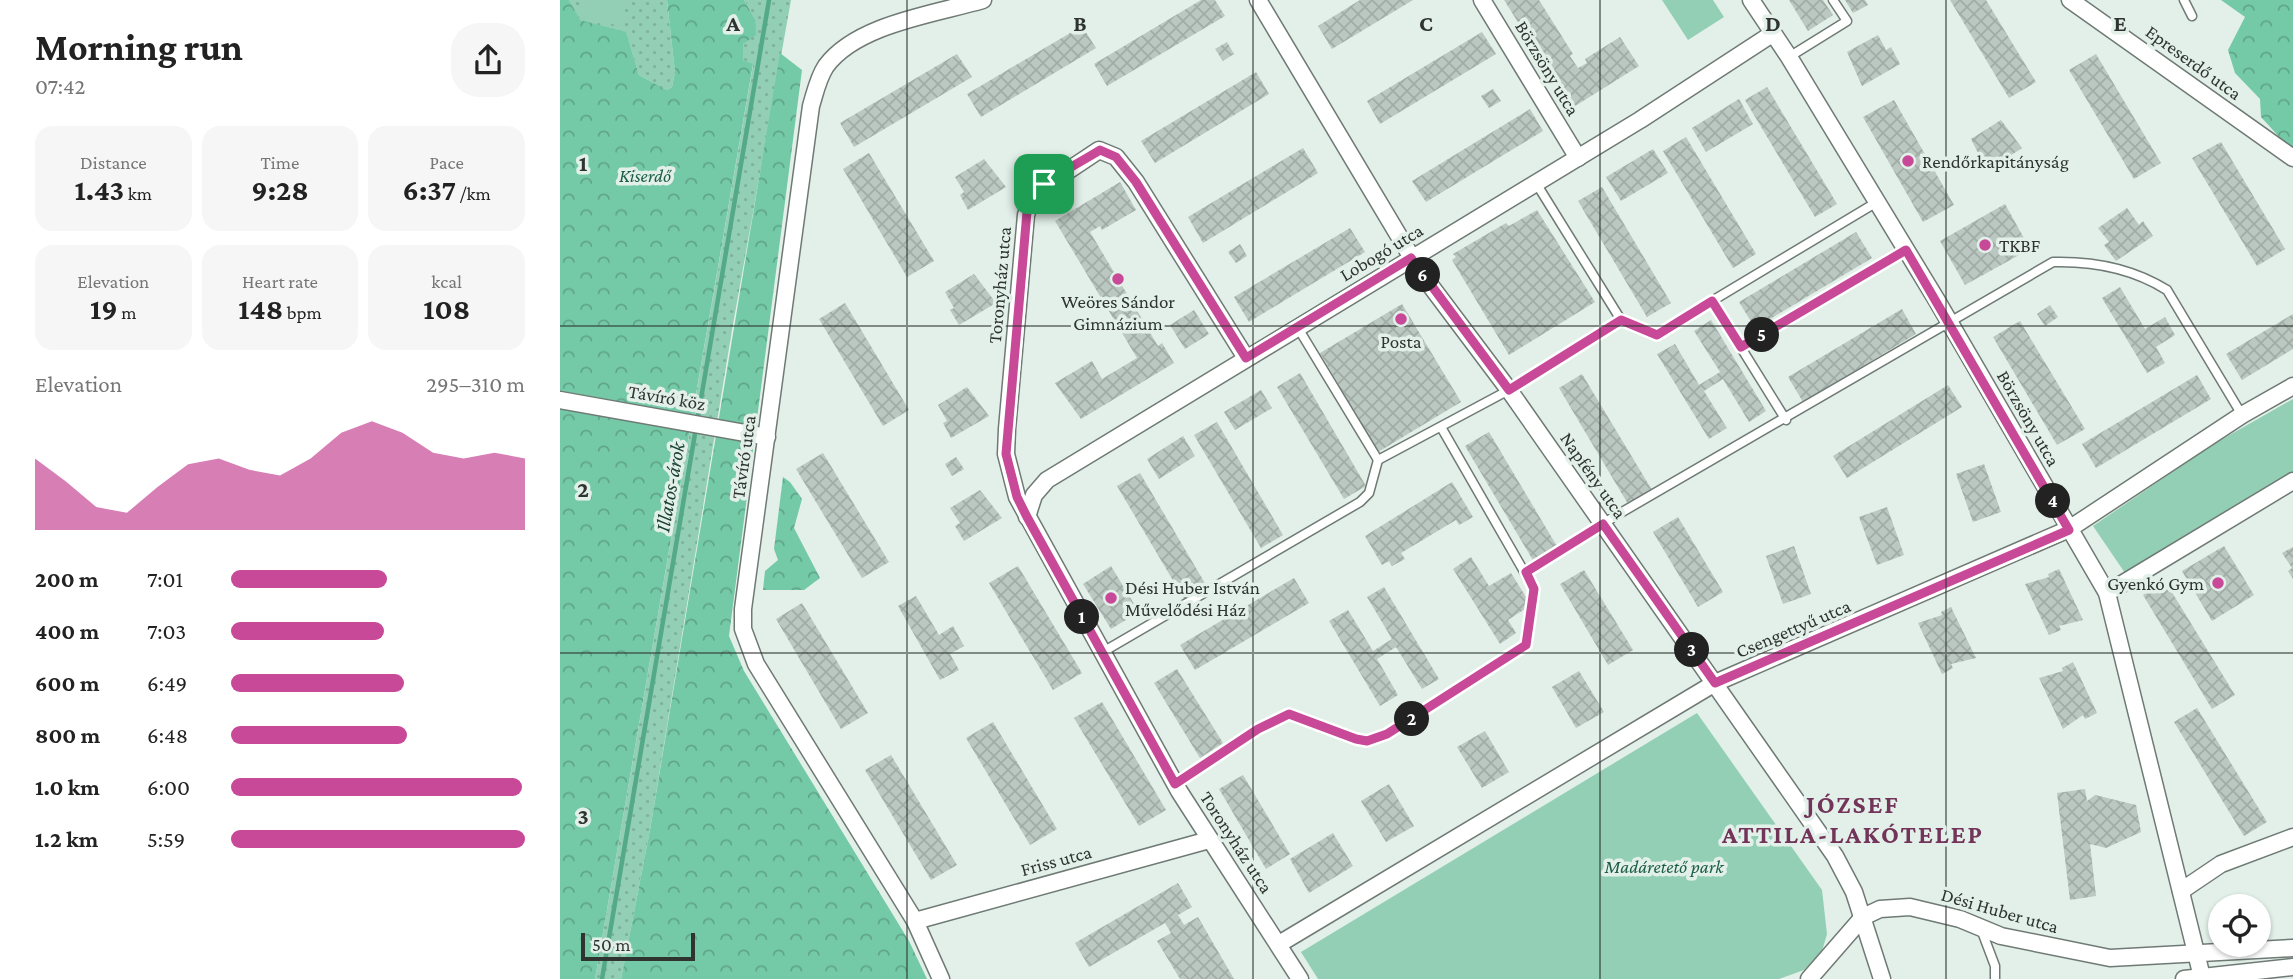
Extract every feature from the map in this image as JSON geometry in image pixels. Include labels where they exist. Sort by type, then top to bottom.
[{"type":"street","name":"Távíró utca","points":[[940,979],[915,921],[747,646],[743,609],[811,106],[818,81],[826,66],[847,44],[930,10],[983,0]]},
{"type":"street","name":"Napfény utca","points":[[1258,0],[1411,258],[1509,390],[1835,856],[1846,874],[1863,917],[1882,979]]},
{"type":"street","name":"Börzsöny utca","points":[[1482,0],[1578,158]]},
{"type":"street","name":"Börzsöny utca","points":[[1751,0],[1789,57],[1950,322],[2107,593],[2202,977]]},
{"type":"street","name":"Epreserdő utca","points":[[2070,0],[2293,158]]},
{"type":"street","name":"Lobogó utca","points":[[1027,517],[1034,495],[1047,480],[1578,158],[1772,34]]},
{"type":"street","name":"Toronyház utca","points":[[1246,358],[1136,182],[1116,157],[1100,150],[1044,184],[1033,194],[1026,215],[1007,429],[1008,470],[1027,517],[1175,784],[1300,979]]},
{"type":"street","name":"Csengettyű utca","points":[[1279,944],[1715,683],[2069,530],[2242,415],[2293,386]]},
{"type":"street","name":"Távíró köz","points":[[560,400],[767,437]]},
{"type":"street","points":[[2107,593],[2293,481]]},
{"type":"street","points":[[2181,891],[2221,864],[2293,837]]},
{"type":"street","name":"Friss utca","points":[[915,921],[1209,840]]},
{"type":"street","name":"Dési Huber utca","points":[[1863,917],[1880,909],[1910,907],[1980,926],[2001,936],[2110,958],[2293,948]]},
{"type":"street","points":[[1809,979],[1863,917]]},
{"type":"street","points":[[2184,979],[2293,967]]},
{"type":"lane","points":[[1789,57],[1847,21],[1833,0]]},
{"type":"lane","points":[[2184,0],[2192,16]]},
{"type":"lane","points":[[1536,183],[1621,320],[1657,335],[1877,202]]},
{"type":"lane","points":[[1741,347],[1906,250]]},
{"type":"lane","points":[[1526,572],[1603,524],[1786,420],[2053,262],[2088,261],[2149,279],[2167,290],[2242,415]]},
{"type":"lane","points":[[1712,301],[1786,420]]},
{"type":"lane","points":[[1378,460],[1509,390],[1621,320]]},
{"type":"lane","points":[[1101,653],[1360,502],[1369,493],[1378,460],[1297,327]]},
{"type":"lane","points":[[1175,784],[1258,729],[1289,714],[1356,739],[1367,741],[1387,734],[1526,645],[1534,589],[1441,427]]},
{"type":"lane","points":[[1980,926],[1993,959],[1995,979]]},
{"type":"green space","name":"Kiserdő","points":[[560,0],[569,0],[580,20],[626,32],[639,75],[667,90],[672,87],[675,72],[667,0],[744,0],[755,19],[756,35],[743,44],[743,60],[753,64],[595,979],[560,979]]},
{"type":"green space","points":[[569,0],[667,0],[675,72],[672,87],[667,90],[639,75],[626,33],[579,20]]},
{"type":"green space","points":[[582,0],[626,0],[620,26],[578,16]]},
{"type":"green space","points":[[744,0],[791,0],[732,330],[650,830],[621,979],[595,979],[753,65],[743,60],[743,44],[755,19]]},
{"type":"green space","points":[[1662,0],[1713,0],[1724,17],[1688,40]]},
{"type":"green space","points":[[2221,0],[2293,0],[2293,152],[2261,117],[2260,99],[2235,73],[2228,50],[2245,17]]},
{"type":"green space","points":[[780,53],[802,70],[729,636],[744,671],[909,941],[927,979],[621,979],[650,830]]},
{"type":"green space","points":[[2293,399],[2293,473],[2125,573],[2093,526],[2212,445]]},
{"type":"green space","points":[[783,477],[802,499],[794,528],[820,578],[804,590],[763,590],[765,571],[778,560],[774,549]]},
{"type":"green space","name":"Madáretető park","points":[[1697,713],[1822,890],[1827,934],[1822,951],[1804,970],[1779,979],[1318,979],[1301,952]]},
{"type":"building","points":[[1201,0],[1215,0],[1225,16],[1107,86],[1094,64]]},
{"type":"building","points":[[1360,0],[1413,0],[1332,49],[1318,26]]},
{"type":"building","points":[[1504,0],[1539,0],[1573,54],[1570,56],[1578,68],[1587,63],[1585,59],[1620,37],[1639,66],[1572,108]]},
{"type":"building","points":[[1789,0],[1823,0],[1833,15],[1808,31]]},
{"type":"building","points":[[1845,0],[1865,0],[1868,5],[1853,13]]},
{"type":"building","points":[[1950,0],[1986,0],[2036,82],[2009,98]]},
{"type":"building","points":[[1082,26],[1096,48],[981,117],[967,94]]},
{"type":"building","points":[[1482,32],[1496,54],[1380,124],[1367,101]]},
{"type":"building","points":[[1878,35],[1886,50],[1891,47],[1900,64],[1862,86],[1847,52]]},
{"type":"building","points":[[1227,42],[1234,54],[1223,61],[1215,49]]},
{"type":"building","points":[[957,54],[972,77],[854,147],[840,123]]},
{"type":"building","points":[[2096,54],[2161,163],[2134,179],[2069,70]]},
{"type":"building","points":[[1256,72],[1269,94],[1155,163],[1141,141]]},
{"type":"building","points":[[1767,87],[1837,204],[1815,217],[1745,100]]},
{"type":"building","points":[[1493,89],[1501,101],[1489,108],[1481,96]]},
{"type":"building","points":[[1739,99],[1753,124],[1706,152],[1692,128]]},
{"type":"building","name":"Rendőrkapitányság","points":[[1894,100],[1954,205],[1923,222],[1863,117]]},
{"type":"building","points":[[1530,109],[1543,131],[1426,202],[1412,181]]},
{"type":"building","points":[[2001,120],[2022,148],[1987,171],[1971,139]]},
{"type":"building","points":[[1686,137],[1756,254],[1733,268],[1663,151]]},
{"type":"building","points":[[2221,142],[2285,249],[2257,266],[2192,158]]},
{"type":"building","points":[[1303,148],[1318,173],[1203,243],[1188,217]]},
{"type":"building","points":[[1653,149],[1668,173],[1621,201],[1606,177]]},
{"type":"building","points":[[869,153],[934,261],[907,277],[843,169]]},
{"type":"building","points":[[984,159],[1006,187],[968,210],[960,195],[964,192],[955,177]]},
{"type":"building","points":[[1120,182],[1136,210],[1102,230],[1100,226],[1090,232],[1158,346],[1162,343],[1174,363],[1081,419],[1055,383],[1092,361],[1102,379],[1137,358],[1055,221]]},
{"type":"building","points":[[1602,187],[1671,303],[1647,317],[1578,201]]},
{"type":"building","name":"TKBF","points":[[2005,204],[2030,249],[1965,285],[1940,241]]},
{"type":"building","points":[[2127,208],[2139,225],[2143,221],[2153,236],[2116,261],[2104,245],[2109,242],[2098,228]]},
{"type":"building","points":[[1537,210],[1595,302],[1509,355],[1452,260],[1456,257],[1453,254],[1506,223],[1509,226]]},
{"type":"building","points":[[1350,228],[1365,252],[1249,322],[1234,297]]},
{"type":"building","points":[[1856,232],[1872,258],[1755,328],[1739,302]]},
{"type":"building","points":[[1240,244],[1247,256],[1236,263],[1228,252]]},
{"type":"building","points":[[974,274],[996,303],[959,325],[950,310],[954,308],[945,292]]},
{"type":"building","points":[[2120,287],[2145,329],[2165,317],[2175,335],[2156,347],[2165,363],[2147,373],[2102,298]]},
{"type":"building","points":[[845,303],[909,410],[883,426],[819,319]]},
{"type":"building","points":[[1402,304],[1461,402],[1378,452],[1320,353]]},
{"type":"building","points":[[2050,305],[2058,317],[2045,326],[2037,314]]},
{"type":"building","points":[[1902,309],[1916,334],[1803,402],[1788,377]]},
{"type":"building","points":[[1194,310],[1209,334],[1185,349],[1170,325]]},
{"type":"building","points":[[2293,314],[2293,349],[2242,380],[2226,354]]},
{"type":"building","points":[[1711,320],[1766,411],[1749,422],[1723,379],[1704,391],[1727,428],[1709,439],[1657,354],[1675,344],[1699,385],[1720,372],[1694,331]]},
{"type":"building","points":[[2020,321],[2085,429],[2057,445],[1993,337]]},
{"type":"building","points":[[1300,373],[1366,486],[1344,499],[1277,387]]},
{"type":"building","points":[[1582,374],[1652,490],[1628,504],[1559,388]]},
{"type":"building","points":[[2197,375],[2211,399],[2096,468],[2082,444]]},
{"type":"building","points":[[1948,385],[1962,407],[1847,478],[1833,456]]},
{"type":"building","points":[[967,387],[989,416],[951,438],[943,423],[947,421],[938,405]]},
{"type":"building","points":[[1261,390],[1272,408],[1235,430],[1224,412]]},
{"type":"building","points":[[1217,422],[1283,535],[1261,548],[1194,435]]},
{"type":"building","points":[[1489,432],[1558,548],[1534,562],[1465,446]]},
{"type":"building","points":[[1183,436],[1195,456],[1159,479],[1147,459]]},
{"type":"building","points":[[823,453],[889,562],[862,578],[796,469]]},
{"type":"building","points":[[956,457],[964,469],[952,476],[945,464]]},
{"type":"building","points":[[1984,464],[2001,512],[1973,522],[1956,474]]},
{"type":"building","points":[[1140,473],[1206,585],[1184,599],[1117,486]]},
{"type":"building","points":[[1452,482],[1473,517],[1459,525],[1456,520],[1401,553],[1405,559],[1392,566],[1389,561],[1382,565],[1365,536]]},
{"type":"building","points":[[980,490],[1002,518],[964,541],[955,526],[960,523],[950,508]]},
{"type":"building","points":[[1887,507],[1904,555],[1877,565],[1859,517]]},
{"type":"building","points":[[1678,517],[1723,592],[1698,607],[1653,532]]},
{"type":"building","points":[[1794,546],[1811,594],[1783,604],[1766,556]]},
{"type":"building","name":"Gyenkó Gym","points":[[2224,546],[2254,595],[2212,621],[2182,571]]},
{"type":"building","points":[[2293,547],[2293,579],[2288,571],[2292,568],[2282,553]]},
{"type":"building","points":[[1471,557],[1489,586],[1511,573],[1531,605],[1508,620],[1516,633],[1500,644],[1453,569]]},
{"type":"building","points":[[1018,566],[1082,673],[1053,690],[989,583]]},
{"type":"building","name":"Dési Huber István Művelődési Ház","points":[[1111,566],[1139,612],[1111,629],[1083,584]]},
{"type":"building","points":[[2059,569],[2083,620],[2059,626],[2061,630],[2049,635],[2025,584],[2049,577],[2048,574]]},
{"type":"building","points":[[1584,570],[1633,650],[1608,665],[1560,584]]},
{"type":"building","points":[[1294,578],[1309,603],[1195,670],[1180,645]]},
{"type":"building","points":[[2165,581],[2235,695],[2212,709],[2143,595]]},
{"type":"building","points":[[1384,587],[1439,679],[1422,689],[1396,647],[1377,659],[1398,695],[1380,706],[1329,621],[1348,610],[1373,651],[1392,639],[1367,597]]},
{"type":"building","points":[[916,596],[939,635],[953,626],[964,646],[950,654],[959,670],[940,680],[898,606]]},
{"type":"building","points":[[802,603],[868,713],[841,729],[776,619]]},
{"type":"building","points":[[1951,607],[1976,658],[1951,664],[1953,668],[1942,674],[1918,623],[1942,615],[1941,612]]},
{"type":"building","points":[[2073,662],[2097,713],[2085,719],[2083,715],[2063,729],[2039,678],[2063,671],[2062,668]]},
{"type":"building","points":[[1177,669],[1223,743],[1200,758],[1154,683]]},
{"type":"building","points":[[1579,671],[1604,712],[1576,728],[1552,687]]},
{"type":"building","points":[[1102,702],[1166,810],[1139,826],[1074,718]]},
{"type":"building","points":[[2197,708],[2267,822],[2244,836],[2174,722]]},
{"type":"building","points":[[993,722],[1057,829],[1030,845],[966,738]]},
{"type":"building","points":[[1485,731],[1509,772],[1482,788],[1457,747]]},
{"type":"building","points":[[891,755],[957,865],[931,880],[865,770]]},
{"type":"building","points":[[1243,775],[1290,854],[1266,869],[1219,789]]},
{"type":"building","points":[[1389,784],[1414,826],[1386,842],[1361,801]]},
{"type":"building","points":[[2085,789],[2087,801],[2095,795],[2136,805],[2141,832],[2106,848],[2090,844],[2096,896],[2070,900],[2057,793]]},
{"type":"building","points":[[1333,833],[1353,866],[1309,893],[1290,859]]},
{"type":"building","points":[[1178,883],[1192,907],[1178,915],[1184,925],[1198,917],[1234,979],[1180,979],[1157,941],[1171,933],[1165,923],[1089,967],[1075,943]]},
{"type":"waterway","name":"Illatos-árok","points":[[602,979],[769,0]]},
{"type":"place","name":"Rendőrkapitányság","points":[[1908,161]]},
{"type":"place","name":"TKBF","points":[[1985,245]]},
{"type":"place","name":"Weöres Sándor Gimnázium","points":[[1118,279]]},
{"type":"place","name":"Posta","points":[[1401,319]]},
{"type":"place","name":"Gyenkó Gym","points":[[2218,583]]},
{"type":"place","name":"Dési Huber István Művelődési Ház","points":[[1111,598]]},
{"type":"district","name":"JÓZSEF ATTILA-LAKÓTELEP","points":[[1853,819]]},
{"type":"route","points":[[1100,150],[1116,157],[1136,182],[1246,358],[1411,258],[1509,390],[1621,320],[1657,335],[1712,301],[1741,347],[1906,250],[2069,530],[1715,683],[1603,524],[1526,572],[1534,589],[1526,645],[1387,734],[1367,741],[1356,739],[1340,735],[1298,715],[1289,714],[1258,729],[1175,784],[1027,517],[1008,470],[1007,429],[1026,215],[1033,194],[1044,184],[1100,150]]}]
